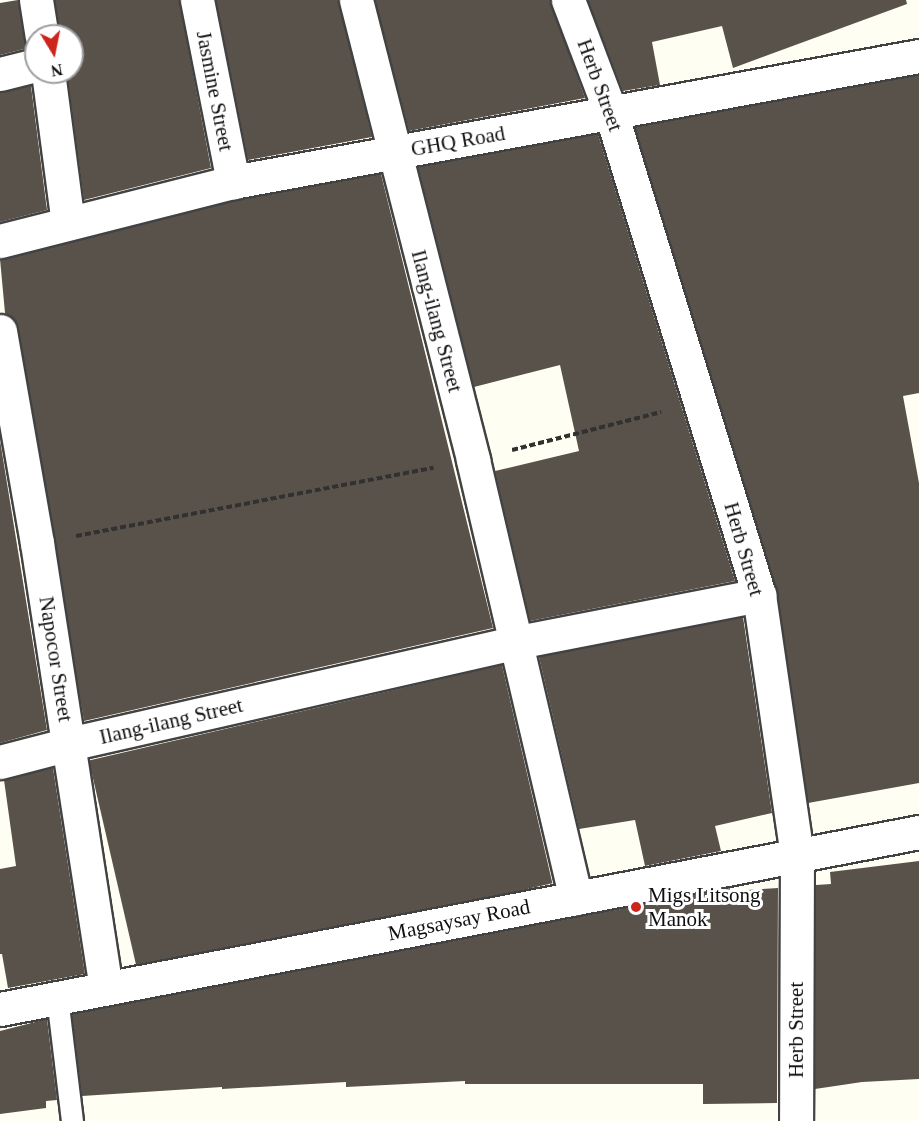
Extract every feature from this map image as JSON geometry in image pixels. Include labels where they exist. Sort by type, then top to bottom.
[{"type":"street","points":[[36,0],[40,24]]},
{"type":"street","name":"Jasmine Street","points":[[197,0],[233,182]]},
{"type":"street","name":"Ilang-ilang Street","points":[[356,0],[518,642],[576,898]]},
{"type":"street","name":"Herb Street","points":[[568,0],[611,113],[759,595],[797,855],[796,1121]]},
{"type":"street","name":"GHQ Road","points":[[0,241],[233,182],[919,56]]},
{"type":"street","points":[[0,74],[24,68]]},
{"type":"street","points":[[50,84],[68,223]]},
{"type":"street","name":"Napocor Street","points":[[0,331],[38,543],[106,987]]},
{"type":"street","name":"Ilang-ilang Street","points":[[0,762],[69,744],[518,642],[759,595]]},
{"type":"street","name":"Magsaysay Road","points":[[0,1009],[919,832]]},
{"type":"lane","points":[[57,997],[72,1121]]},
{"type":"path","points":[[38,543],[473,460],[700,402]]},
{"type":"building","points":[[18,0],[24,49],[0,55],[0,3]]},
{"type":"building","points":[[55,0],[179,0],[211,168],[84,200],[69,84],[84,84],[84,24],[58,24]]},
{"type":"building","points":[[216,0],[338,0],[372,137],[248,160]]},
{"type":"building","points":[[375,0],[550,0],[585,98],[409,131]]},
{"type":"building","points":[[588,0],[906,0],[907,4],[733,68],[722,26],[652,42],[660,85],[623,91]]},
{"type":"building","points":[[919,75],[919,393],[903,396],[919,483],[919,783],[808,803],[777,590],[635,127]]},
{"type":"building","points":[[31,86],[47,210],[0,222],[0,92]]},
{"type":"building","points":[[598,134],[735,581],[530,621],[495,471],[579,451],[560,365],[474,387],[418,167]]},
{"type":"building","points":[[381,174],[493,628],[84,721],[18,328],[14,319],[5,313],[0,259],[237,200]]},
{"type":"building","points":[[0,440],[47,730],[0,743]]},
{"type":"building","points":[[743,617],[772,813],[715,826],[721,851],[645,866],[635,820],[579,829],[539,657]]},
{"type":"building","points":[[502,665],[552,883],[139,979],[89,760]]},
{"type":"building","points":[[53,768],[85,974],[8,988],[2,954],[0,954],[0,869],[16,866],[4,780]]},
{"type":"building","points":[[919,861],[919,1079],[862,1082],[815,1089],[816,885],[831,884],[830,872]]},
{"type":"building","points":[[730,888],[730,891],[778,888],[777,1103],[703,1104],[703,1084],[465,1084],[465,1081],[346,1087],[346,1082],[82,1096],[72,1014]]},
{"type":"building","points":[[47,1019],[57,1100],[46,1101],[46,1108],[0,1114],[0,1031]]},
{"type":"place","name":"Migs Litsong Manok","points":[[636,907]]}]
